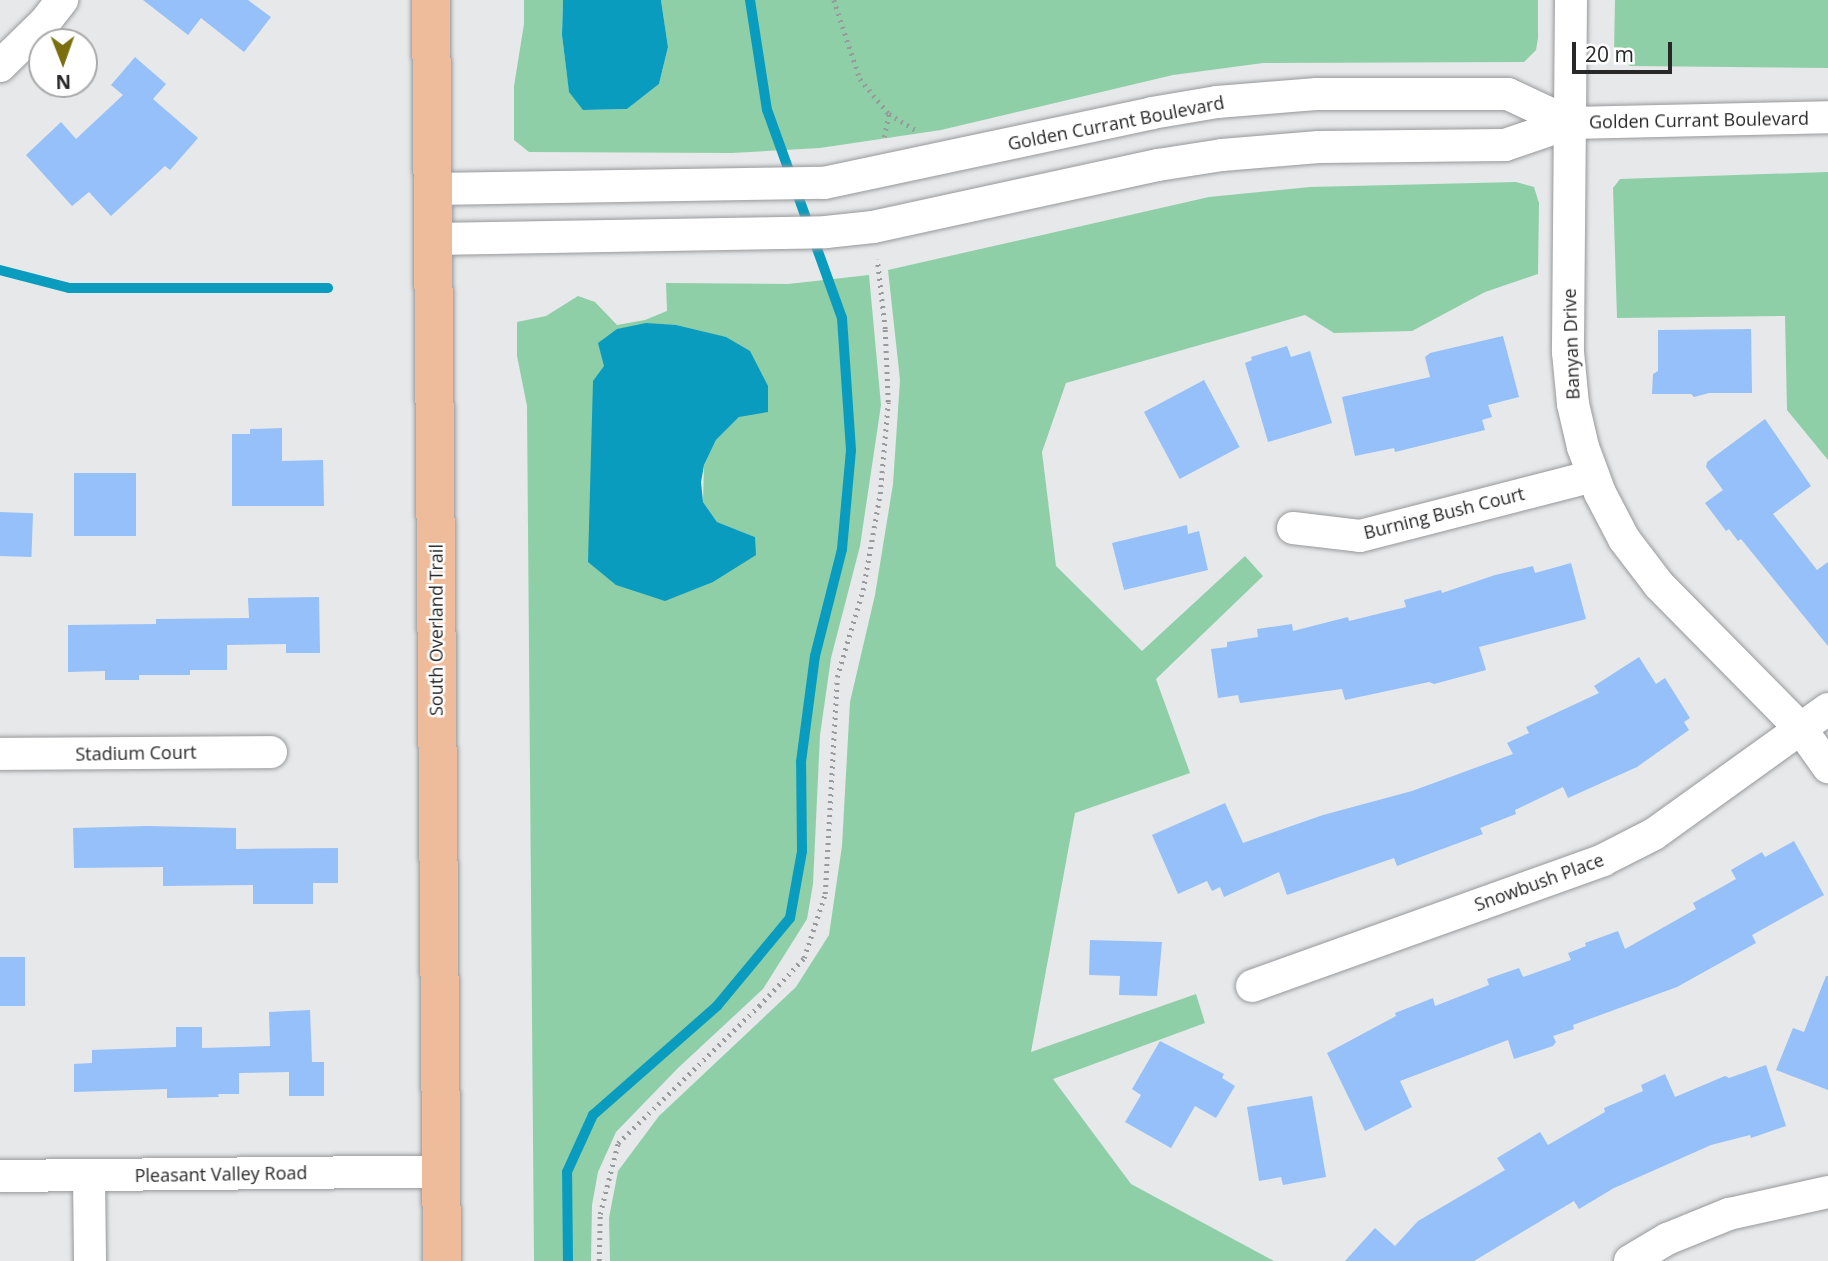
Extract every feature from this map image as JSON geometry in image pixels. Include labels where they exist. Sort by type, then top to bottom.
[{"type":"main road","name":"South Overland Trail","points":[[431,0],[442,1261]]},
{"type":"street","points":[[0,66],[62,0]]},
{"type":"street","name":"Banyan Drive","points":[[1571,0],[1568,352],[1573,404],[1593,476],[1625,538],[1659,585],[1801,729],[1828,767]]},
{"type":"street","name":"Golden Currant Boulevard","points":[[433,189],[824,183],[875,161],[1217,102],[1317,94],[1508,93],[1570,122]]},
{"type":"street","name":"Golden Currant Boulevard","points":[[435,239],[776,235],[826,232],[873,227],[1158,165],[1222,155],[1319,147],[1505,145],[1570,122],[1828,117]]},
{"type":"street","points":[[873,227],[875,161]]},
{"type":"street","name":"Burning Bush Court","points":[[1293,528],[1360,536],[1593,476]]},
{"type":"street","name":"Snowbush Place","points":[[1252,986],[1603,860],[1654,834],[1828,709]]},
{"type":"street","name":"Stadium Court","points":[[0,754],[271,752]]},
{"type":"street","name":"Pleasant Valley Road","points":[[0,1176],[441,1171]]},
{"type":"street","points":[[89,1176],[89,1261]]},
{"type":"street","points":[[1630,1261],[1667,1239],[1729,1214],[1828,1192]]},
{"type":"path","points":[[834,0],[860,79],[889,114],[927,136]]},
{"type":"path","points":[[875,161],[889,114]]},
{"type":"path","points":[[599,1261],[600,1214],[618,1143],[760,1006],[804,958],[825,894],[837,677],[863,590],[880,494],[888,402],[885,329],[873,227]]},
{"type":"green space","points":[[524,0],[563,0],[562,35],[569,91],[584,110],[627,109],[659,84],[668,47],[661,0],[1538,0],[1538,38],[1536,50],[1524,62],[1263,63],[1173,75],[941,130],[820,148],[731,153],[529,152],[514,140],[514,86],[524,24]]},
{"type":"green space","points":[[1615,0],[1828,0],[1828,68],[1630,66],[1614,54]]},
{"type":"green space","points":[[1828,172],[1828,460],[1787,410],[1785,316],[1617,318],[1613,188],[1620,179]]},
{"type":"green space","points":[[1516,182],[1534,187],[1539,203],[1538,274],[1485,292],[1412,331],[1334,333],[1305,315],[1066,383],[1042,452],[1056,566],[1142,651],[1245,556],[1263,576],[1156,679],[1190,773],[1075,813],[1031,1052],[1196,994],[1205,1023],[1053,1079],[1131,1184],[1274,1261],[610,1261],[609,1218],[618,1171],[659,1116],[796,987],[829,935],[842,846],[850,702],[875,595],[893,484],[900,380],[888,270],[1209,197],[1310,187]]},
{"type":"green space","points":[[869,275],[881,405],[860,546],[831,658],[820,735],[813,884],[807,919],[763,989],[678,1068],[616,1132],[598,1172],[592,1205],[591,1261],[534,1261],[527,406],[517,356],[517,322],[546,316],[578,296],[595,302],[617,325],[645,320],[667,311],[666,283],[788,284]],"holes":[[[604,366],[739,417],[716,440],[704,465],[703,502],[717,522],[755,537],[616,585]]]},
{"type":"water","points":[[563,0],[661,0],[668,47],[659,84],[627,109],[583,110],[569,92],[562,35]]},
{"type":"water","points":[[646,323],[676,325],[726,337],[750,351],[768,386],[768,412],[739,417],[716,440],[704,465],[701,482],[703,502],[717,522],[755,537],[756,555],[713,582],[665,601],[616,585],[588,562],[593,381],[604,366],[598,343],[617,329]]},
{"type":"building","points":[[143,0],[248,0],[271,17],[244,52],[201,18],[188,35]]},
{"type":"building","points":[[135,57],[166,84],[153,99],[198,138],[170,170],[165,166],[111,216],[89,192],[72,206],[26,155],[61,122],[76,139],[123,95],[111,85]]},
{"type":"building","points":[[1751,329],[1752,393],[1709,393],[1694,397],[1691,394],[1652,394],[1653,374],[1658,371],[1658,330]]},
{"type":"building","points":[[1503,336],[1519,397],[1488,405],[1492,417],[1482,420],[1485,430],[1395,452],[1394,448],[1355,456],[1342,397],[1430,377],[1425,357],[1430,353]]},
{"type":"building","points":[[1287,346],[1291,357],[1310,351],[1332,423],[1268,442],[1245,363],[1252,360],[1251,357]]},
{"type":"building","points":[[1204,380],[1240,447],[1180,479],[1144,412]]},
{"type":"building","points":[[1765,419],[1811,486],[1773,514],[1817,570],[1828,562],[1828,646],[1741,539],[1738,541],[1729,529],[1726,531],[1705,503],[1723,490],[1706,467],[1707,462]]},
{"type":"building","points":[[282,428],[282,461],[323,460],[324,506],[232,506],[232,434],[250,434],[250,429]]},
{"type":"building","points":[[74,473],[136,473],[136,536],[74,536]]},
{"type":"building","points":[[0,512],[33,513],[31,557],[0,556]]},
{"type":"building","points":[[1187,525],[1188,534],[1199,531],[1208,570],[1124,590],[1112,543]]},
{"type":"building","points":[[1571,563],[1586,619],[1479,647],[1486,670],[1434,684],[1429,682],[1345,700],[1342,689],[1240,703],[1238,695],[1218,698],[1211,649],[1227,647],[1227,642],[1258,637],[1257,629],[1292,624],[1293,631],[1348,617],[1349,621],[1406,607],[1404,600],[1441,590],[1442,593],[1495,575],[1533,566],[1535,573]]},
{"type":"building","points":[[319,597],[320,653],[286,653],[286,644],[227,645],[227,670],[190,670],[190,675],[139,675],[139,680],[105,680],[105,671],[68,672],[68,625],[156,624],[156,619],[249,618],[248,598]]},
{"type":"building","points":[[1639,657],[1656,684],[1665,678],[1690,718],[1684,722],[1689,730],[1637,767],[1568,798],[1563,787],[1515,810],[1516,814],[1480,828],[1483,834],[1397,866],[1394,858],[1287,895],[1279,872],[1224,897],[1220,887],[1212,891],[1207,881],[1178,894],[1152,835],[1225,803],[1243,843],[1323,815],[1412,791],[1513,754],[1507,743],[1529,733],[1526,727],[1599,693],[1594,686]]},
{"type":"building","points":[[73,828],[236,828],[236,849],[338,848],[338,883],[313,883],[313,904],[253,904],[253,885],[163,886],[163,867],[74,868]]},
{"type":"building","points":[[1794,841],[1824,895],[1752,935],[1756,943],[1677,987],[1573,1025],[1574,1029],[1553,1036],[1556,1042],[1553,1046],[1514,1059],[1508,1040],[1400,1081],[1412,1107],[1365,1131],[1327,1053],[1396,1016],[1395,1013],[1433,998],[1435,1006],[1489,985],[1487,979],[1519,968],[1523,977],[1571,960],[1568,953],[1586,946],[1585,943],[1618,931],[1625,949],[1696,909],[1693,903],[1736,879],[1731,870],[1762,852],[1765,857]]},
{"type":"building","points":[[1090,940],[1162,942],[1157,996],[1119,995],[1120,976],[1089,975]]},
{"type":"building","points":[[0,957],[25,957],[25,1006],[0,1006]]},
{"type":"building","points":[[1826,976],[1828,1090],[1776,1070],[1793,1028],[1804,1032]]},
{"type":"building","points":[[310,1010],[312,1062],[324,1062],[324,1096],[289,1096],[289,1072],[239,1073],[239,1094],[218,1094],[219,1097],[167,1098],[167,1089],[74,1092],[74,1064],[92,1063],[92,1050],[176,1047],[176,1027],[202,1027],[202,1048],[270,1046],[269,1012]]},
{"type":"building","points":[[1160,1041],[1224,1074],[1222,1078],[1235,1086],[1216,1118],[1195,1106],[1171,1148],[1125,1122],[1141,1095],[1132,1089]]},
{"type":"building","points":[[1766,1065],[1786,1126],[1751,1138],[1750,1135],[1711,1145],[1614,1188],[1579,1209],[1574,1201],[1474,1261],[1345,1261],[1375,1228],[1395,1246],[1418,1221],[1505,1170],[1497,1158],[1540,1132],[1548,1145],[1605,1112],[1604,1108],[1643,1091],[1641,1085],[1665,1074],[1675,1097],[1725,1076],[1729,1078]]},
{"type":"building","points":[[1312,1096],[1326,1177],[1283,1185],[1281,1177],[1259,1181],[1247,1107]]},
{"type":"waterway","points":[[568,1261],[567,1172],[593,1115],[717,1006],[790,918],[802,851],[801,762],[815,656],[842,549],[851,450],[842,318],[767,110],[750,0]]},
{"type":"waterway","points":[[0,270],[69,288],[328,288]]}]
